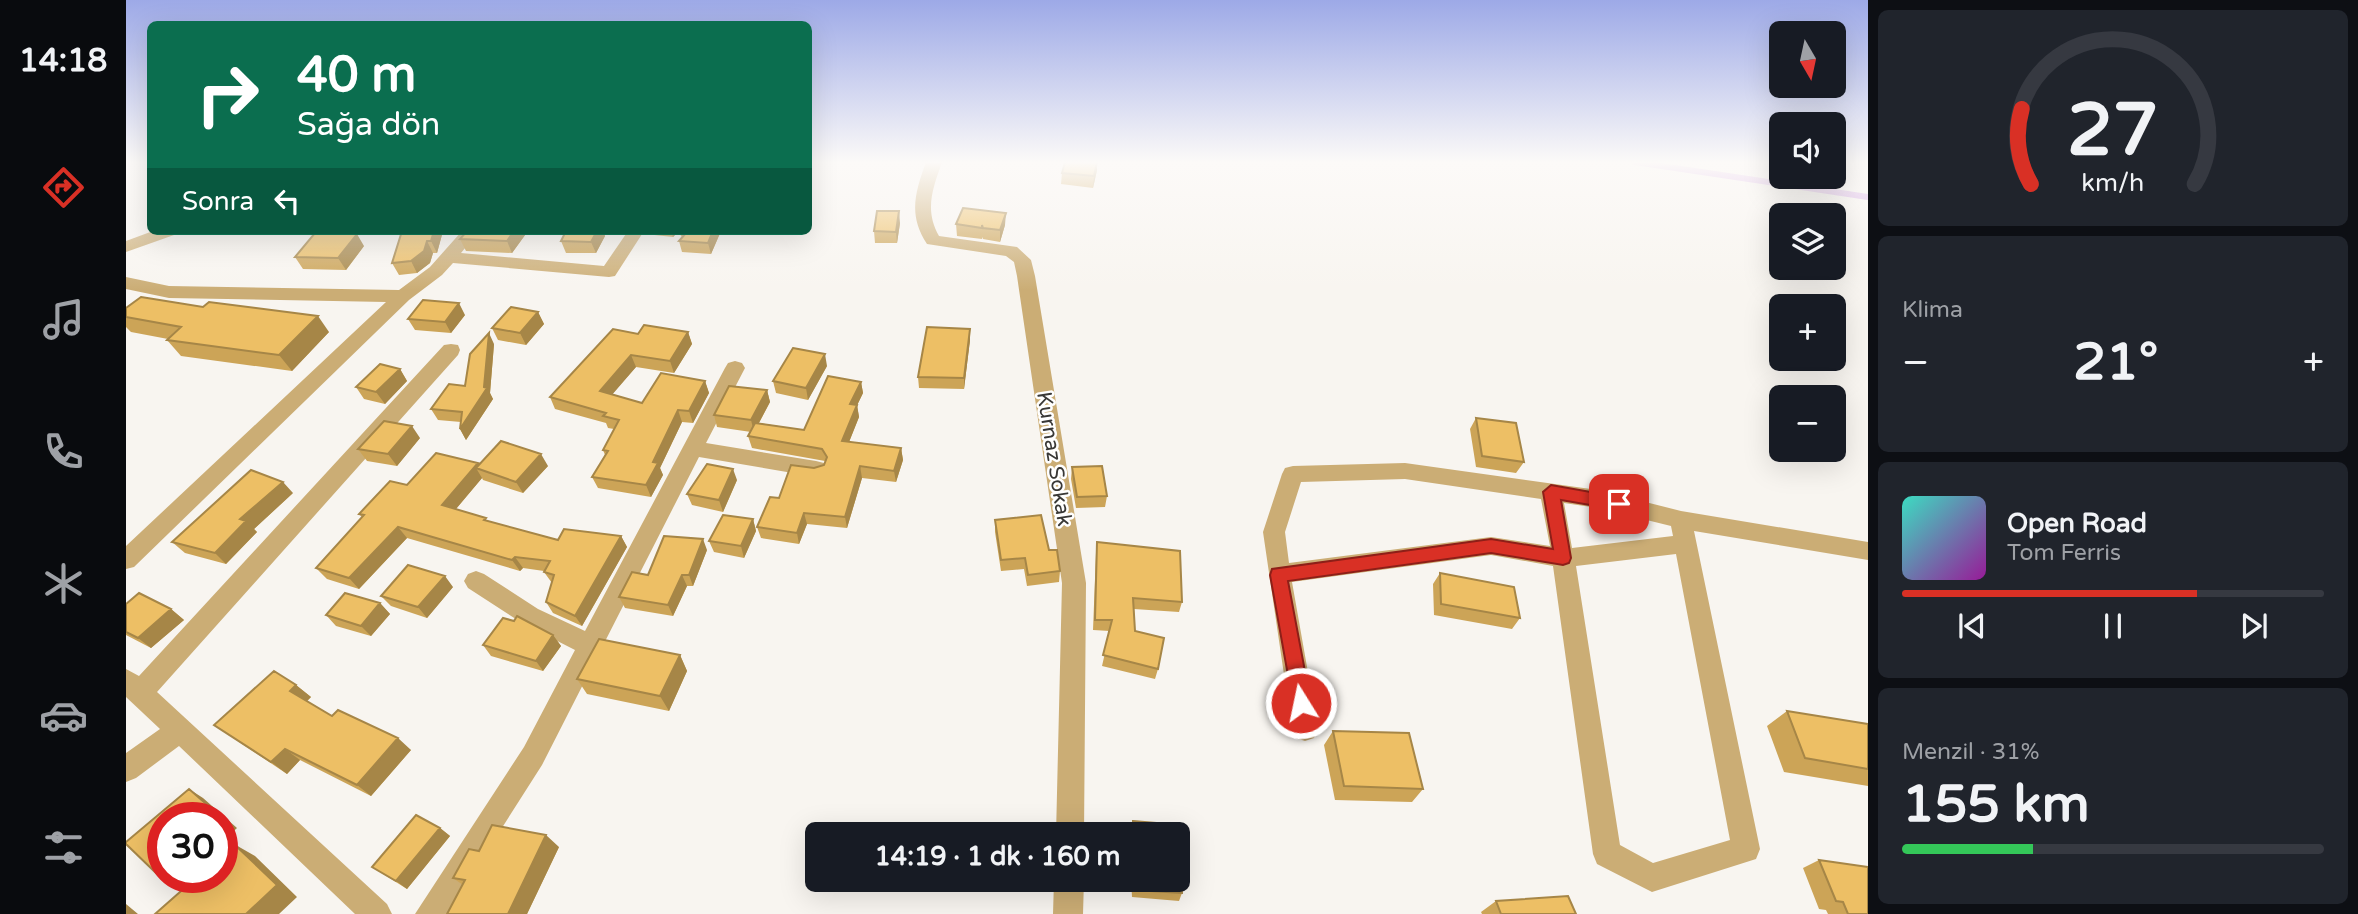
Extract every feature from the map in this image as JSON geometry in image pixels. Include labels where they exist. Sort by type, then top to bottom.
[{"type":"street","name":"Kurnaz Sokak","points":[[921,205],[922,222],[933,240],[1011,251],[1022,260],[1027,276],[1074,583],[1070,822]]},
{"type":"street","points":[[126,247],[158,235]]},
{"type":"street","points":[[126,560],[403,296],[436,271],[467,235]]},
{"type":"street","points":[[448,257],[608,272],[633,235]]},
{"type":"street","points":[[126,284],[169,292],[403,296]]},
{"type":"street","points":[[376,913],[133,686],[451,350]]},
{"type":"street","points":[[430,914],[533,756],[735,368]]},
{"type":"street","points":[[695,449],[816,469]]},
{"type":"street","points":[[1306,729],[1274,531],[1293,474],[1405,471],[1598,499],[1681,520],[1868,551]]},
{"type":"street","points":[[1551,492],[1607,854],[1652,878],[1746,849],[1681,520]]},
{"type":"street","points":[[1279,575],[1491,546],[1563,558],[1686,544]]},
{"type":"street","points":[[475,581],[530,616],[591,646]]},
{"type":"street","points":[[126,769],[181,729]]},
{"type":"street","points":[[1068,914],[1069,892]]},
{"type":"building","points":[[963,208],[1006,213],[1000,230],[983,228],[982,225],[982,228],[956,224]]},
{"type":"building","points":[[877,211],[899,211],[896,232],[874,231]]},
{"type":"building","points":[[313,235],[356,235],[338,258],[295,257]]},
{"type":"building","points":[[401,235],[433,235],[431,241],[427,241],[424,251],[411,261],[392,263]]},
{"type":"building","points":[[464,235],[511,235],[507,241],[460,239]]},
{"type":"building","points":[[564,235],[595,235],[591,242],[561,241]]},
{"type":"building","points":[[684,235],[711,235],[708,243],[679,241]]},
{"type":"building","points":[[141,297],[203,307],[209,302],[318,316],[279,355],[167,340],[181,327],[126,317],[126,308]]},
{"type":"building","points":[[423,300],[459,303],[445,322],[408,319]]},
{"type":"building","points":[[511,307],[538,312],[520,333],[492,328]]},
{"type":"building","points":[[644,325],[688,332],[670,361],[631,355],[600,391],[642,403],[661,373],[705,381],[689,411],[678,410],[653,462],[658,463],[646,485],[592,477],[608,451],[603,450],[619,420],[603,416],[606,413],[550,397],[613,329],[638,334]]},
{"type":"building","points":[[927,327],[970,329],[964,378],[918,377]]},
{"type":"building","points":[[489,333],[484,387],[487,388],[460,429],[462,412],[431,409],[449,384],[465,386],[470,354]]},
{"type":"building","points":[[793,348],[825,354],[806,388],[773,381]]},
{"type":"building","points":[[380,364],[400,369],[376,392],[356,387]]},
{"type":"building","points":[[828,376],[861,382],[850,404],[857,405],[842,441],[901,448],[894,471],[860,466],[845,517],[804,513],[797,533],[757,527],[770,497],[779,498],[791,465],[814,468],[824,465],[827,457],[822,449],[748,436],[755,423],[804,430]]},
{"type":"building","points":[[729,386],[767,390],[751,420],[714,415]]},
{"type":"building","points":[[1476,418],[1516,423],[1524,462],[1482,456]]},
{"type":"building","points":[[384,421],[412,426],[388,454],[358,449]]},
{"type":"building","points":[[501,441],[541,454],[516,482],[476,468]]},
{"type":"building","points":[[436,453],[478,463],[442,505],[486,518],[484,520],[558,540],[564,529],[621,536],[575,616],[546,602],[554,575],[544,572],[550,561],[515,557],[512,560],[398,527],[349,578],[316,568],[364,515],[359,514],[390,481],[407,485]]},
{"type":"building","points":[[707,464],[733,469],[719,500],[687,494]]},
{"type":"building","points":[[1102,466],[1107,496],[1077,497],[1072,467]]},
{"type":"building","points":[[251,470],[283,482],[240,519],[246,521],[215,553],[172,542]]},
{"type":"building","points":[[723,515],[753,519],[741,546],[709,541]]},
{"type":"building","points":[[1041,515],[1049,550],[1057,550],[1060,571],[1028,575],[1025,558],[1001,560],[995,520]]},
{"type":"building","points":[[664,536],[703,539],[689,575],[682,575],[668,605],[619,597],[632,572],[648,575]]},
{"type":"building","points":[[1097,542],[1180,551],[1182,602],[1133,598],[1135,631],[1164,638],[1158,669],[1103,655],[1112,620],[1095,620]]},
{"type":"building","points":[[408,565],[445,576],[418,607],[381,596]]},
{"type":"building","points":[[1440,573],[1514,587],[1520,618],[1441,604]]},
{"type":"building","points":[[139,593],[171,609],[138,638],[126,632],[126,604]]},
{"type":"building","points":[[345,593],[380,603],[361,626],[326,615]]},
{"type":"building","points":[[517,616],[553,635],[536,661],[483,645],[503,618],[514,621]]},
{"type":"building","points":[[599,639],[680,655],[660,696],[577,679]]},
{"type":"building","points":[[274,671],[296,685],[290,691],[332,716],[338,710],[398,738],[357,785],[285,749],[271,762],[214,725]]},
{"type":"building","points":[[1787,711],[1868,724],[1868,769],[1805,758]]},
{"type":"building","points":[[1333,731],[1409,733],[1423,789],[1344,786]]},
{"type":"building","points":[[189,789],[204,802],[174,802]]},
{"type":"building","points":[[416,815],[440,828],[396,881],[372,867]]},
{"type":"building","points":[[147,824],[147,864],[126,844]]},
{"type":"building","points":[[492,825],[546,835],[508,914],[447,914],[465,880],[453,878],[469,849],[479,851]]},
{"type":"building","points":[[238,848],[277,885],[246,914],[155,914],[179,893],[238,893]]},
{"type":"building","points":[[1819,860],[1868,867],[1868,914],[1848,914],[1843,902],[1836,901]]},
{"type":"building","points":[[1568,896],[1576,914],[1501,914],[1496,901]]},
{"type":"route","points":[[1301,703],[1279,575],[1491,546],[1563,558],[1551,492],[1619,504]]}]
